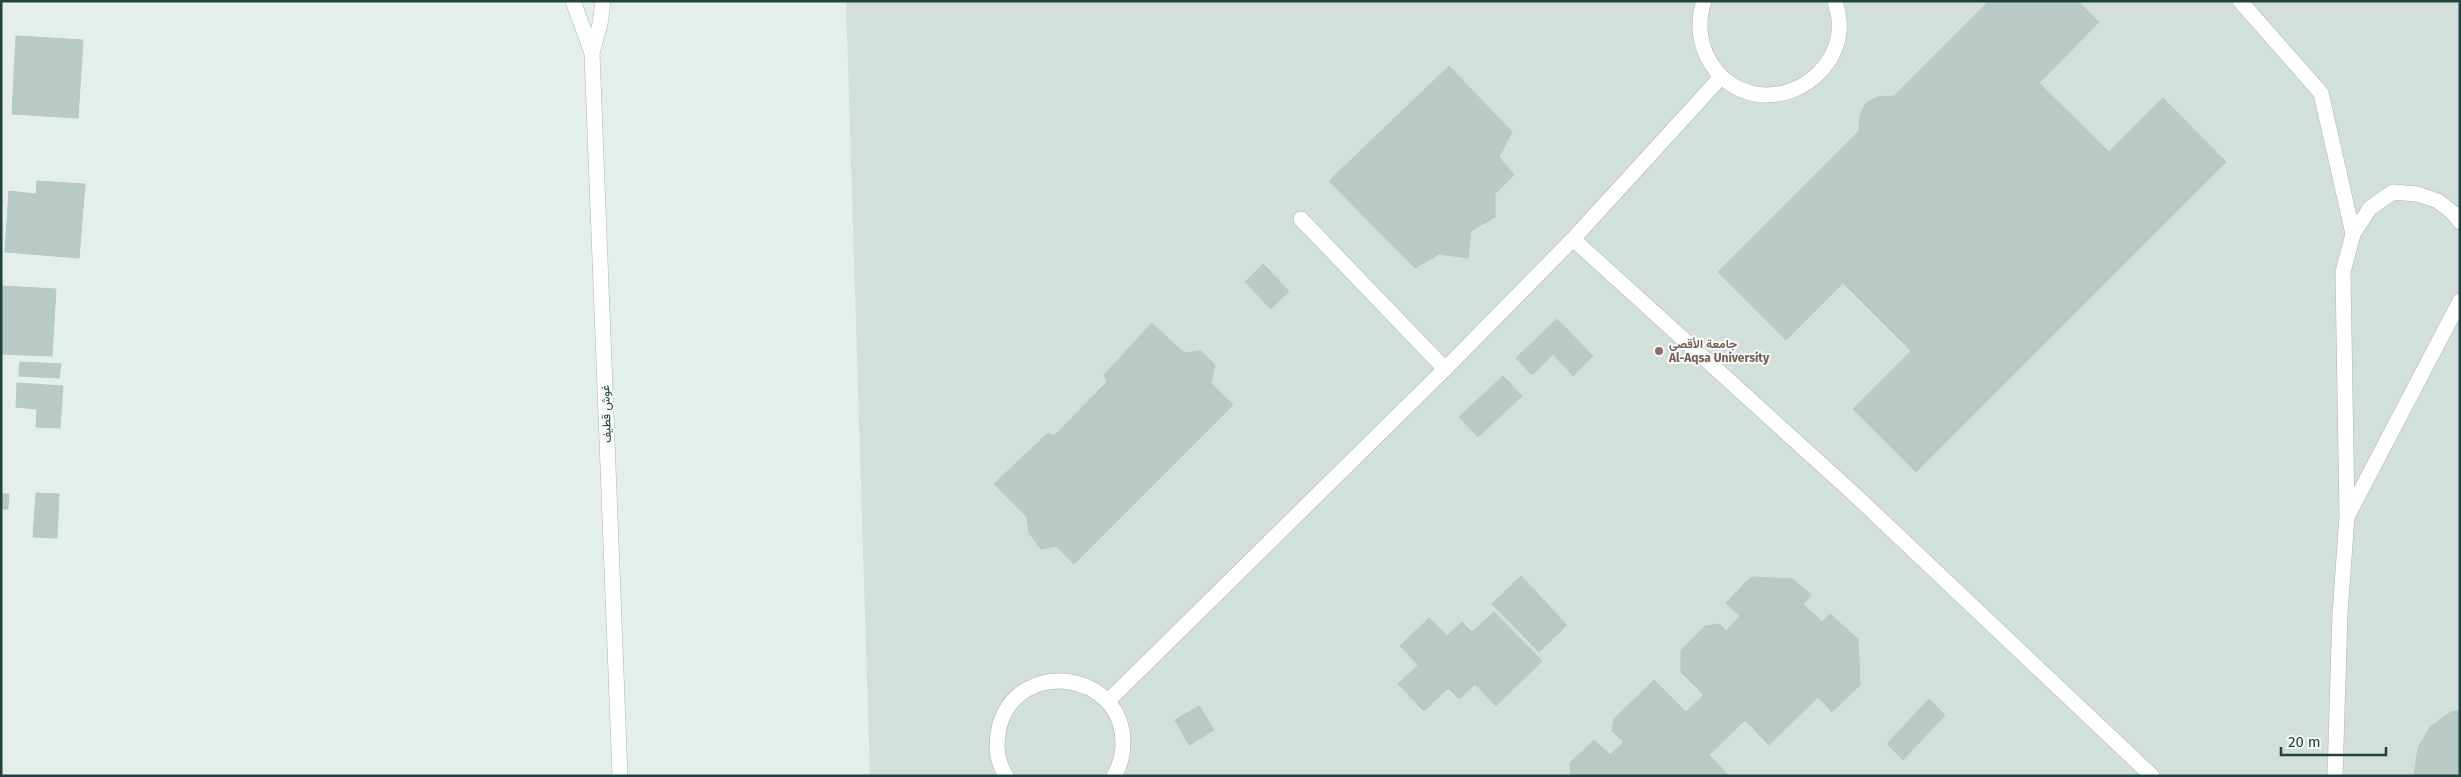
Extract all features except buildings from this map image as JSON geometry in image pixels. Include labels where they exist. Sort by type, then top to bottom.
[{"type":"main road","name":"غوش قطيف","points":[[574,1],[592,53],[620,776]]},
{"type":"main road","name":"غوش قطيف","points":[[592,53],[600,24],[603,1]]},
{"type":"main road","points":[[1704,1],[1699,15],[1700,38],[1707,59],[1721,77],[1741,90],[1764,95],[1788,92],[1809,82],[1826,66],[1837,44],[1840,21],[1835,1]]},
{"type":"main road","points":[[2240,1],[2321,93],[2353,234]]},
{"type":"main road","points":[[1108,701],[1445,369],[1573,239],[1721,77]]},
{"type":"main road","points":[[2335,776],[2340,614],[2347,516],[2343,272],[2353,234],[2370,208],[2393,192],[2417,194],[2438,201],[2453,213],[2460,222]]},
{"type":"main road","points":[[1301,220],[1445,369]]},
{"type":"main road","points":[[1573,239],[1855,495],[2152,776]]},
{"type":"main road","points":[[2347,516],[2460,301]]},
{"type":"main road","points":[[1006,776],[997,754],[997,734],[1003,714],[1016,698],[1033,686],[1052,680],[1073,681],[1092,688],[1108,701],[1118,717],[1123,734],[1122,752],[1114,776]]},
{"type":"shaded area","name":"جامعة الأقصى Al-Aqsa University","points":[[846,1],[2460,1],[2460,776],[870,776]]},
{"type":"place","name":"جامعة الأقصى Al-Aqsa University","points":[[1659,351]]}]
